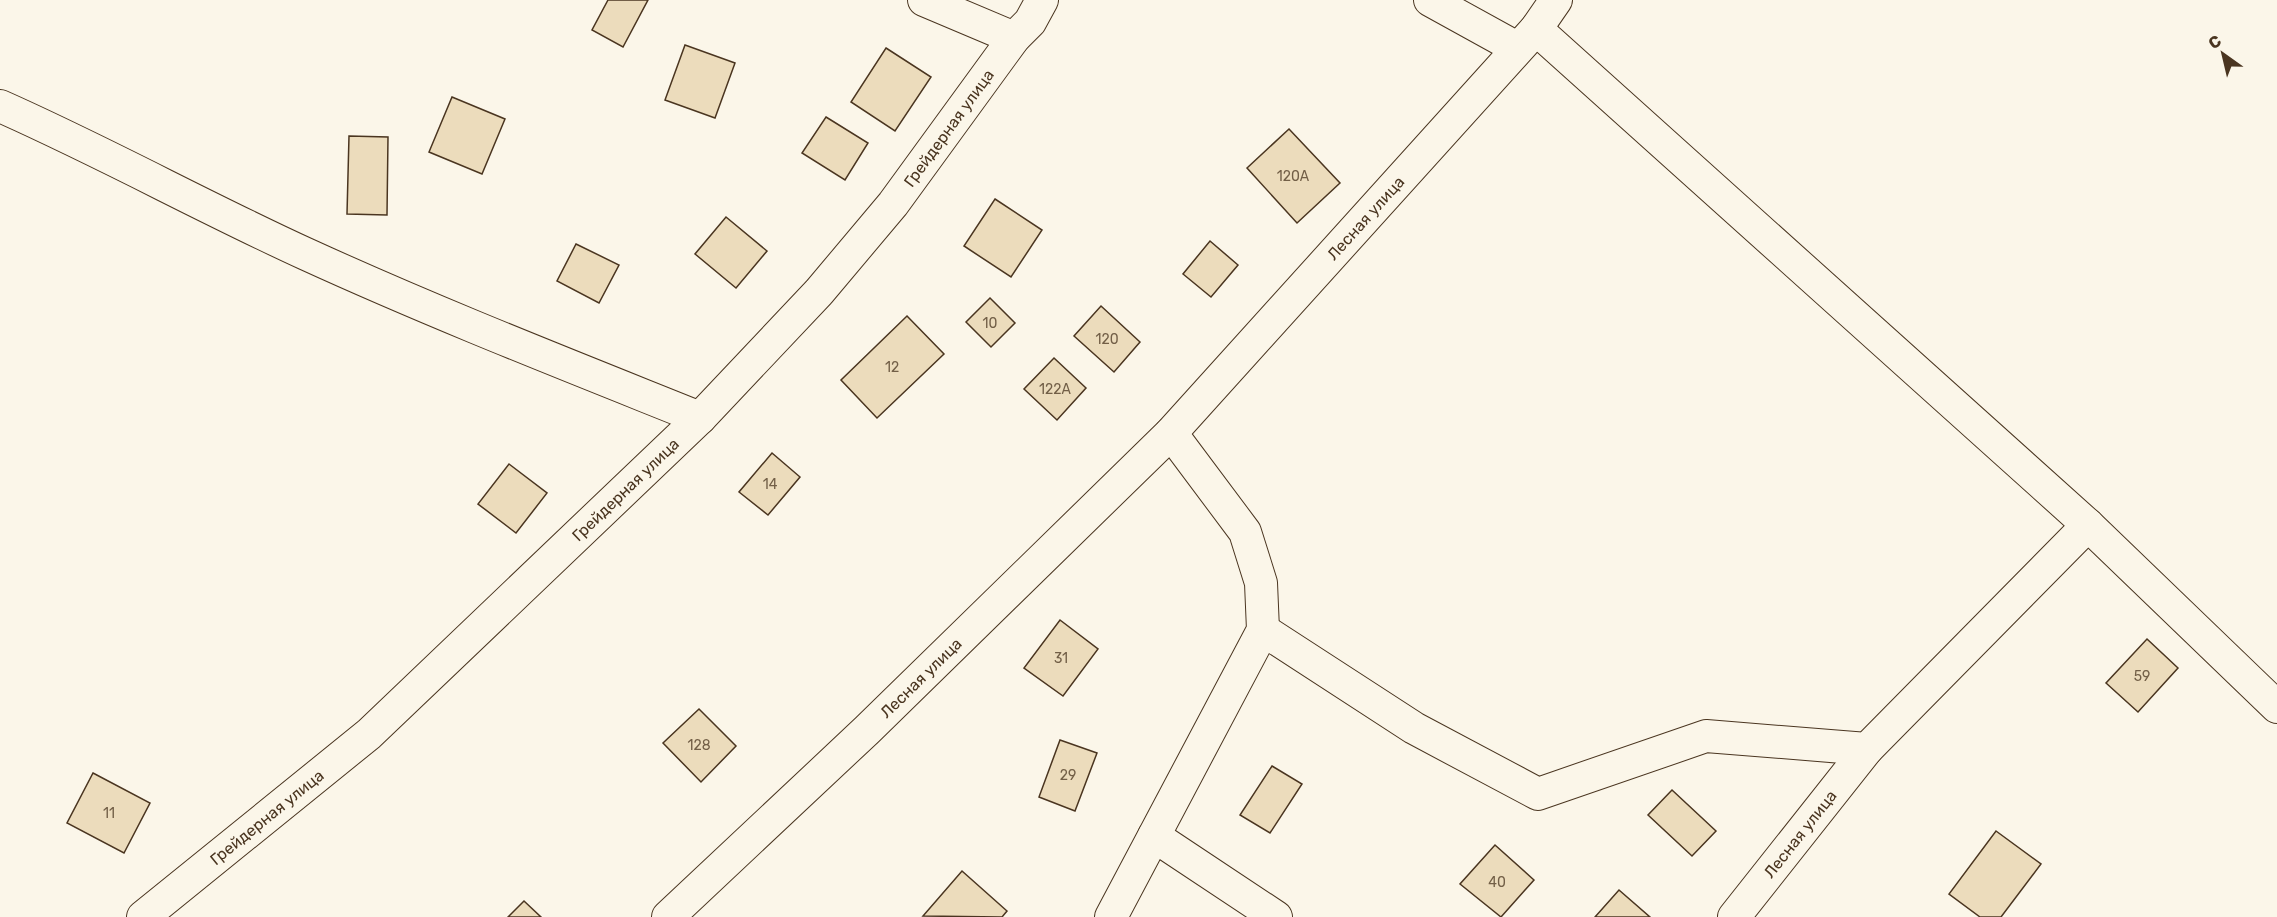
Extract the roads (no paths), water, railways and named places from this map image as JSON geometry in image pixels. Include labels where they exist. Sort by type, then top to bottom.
[{"type":"street","points":[[924,0],[1014,38]]},
{"type":"street","name":"Грейдерная улица","points":[[143,917],[369,734],[699,418],[819,292],[893,204],[1014,38],[1030,21],[1042,0]]},
{"type":"street","points":[[1430,0],[1526,39],[2088,525],[2277,707]]},
{"type":"street","name":"Лесная улица","points":[[668,917],[867,730],[1170,433],[1526,39],[1556,0]]},
{"type":"street","points":[[0,106],[80,142],[305,254],[699,418]]},
{"type":"street","points":[[1111,917],[1263,630],[1261,583],[1245,532],[1170,433]]},
{"type":"street","name":"Лесная улица","points":[[1734,917],[1867,749],[2088,525]]},
{"type":"street","points":[[1263,630],[1414,728],[1538,794],[1706,736],[1867,749]]},
{"type":"street","points":[[1154,836],[1276,917]]}]
